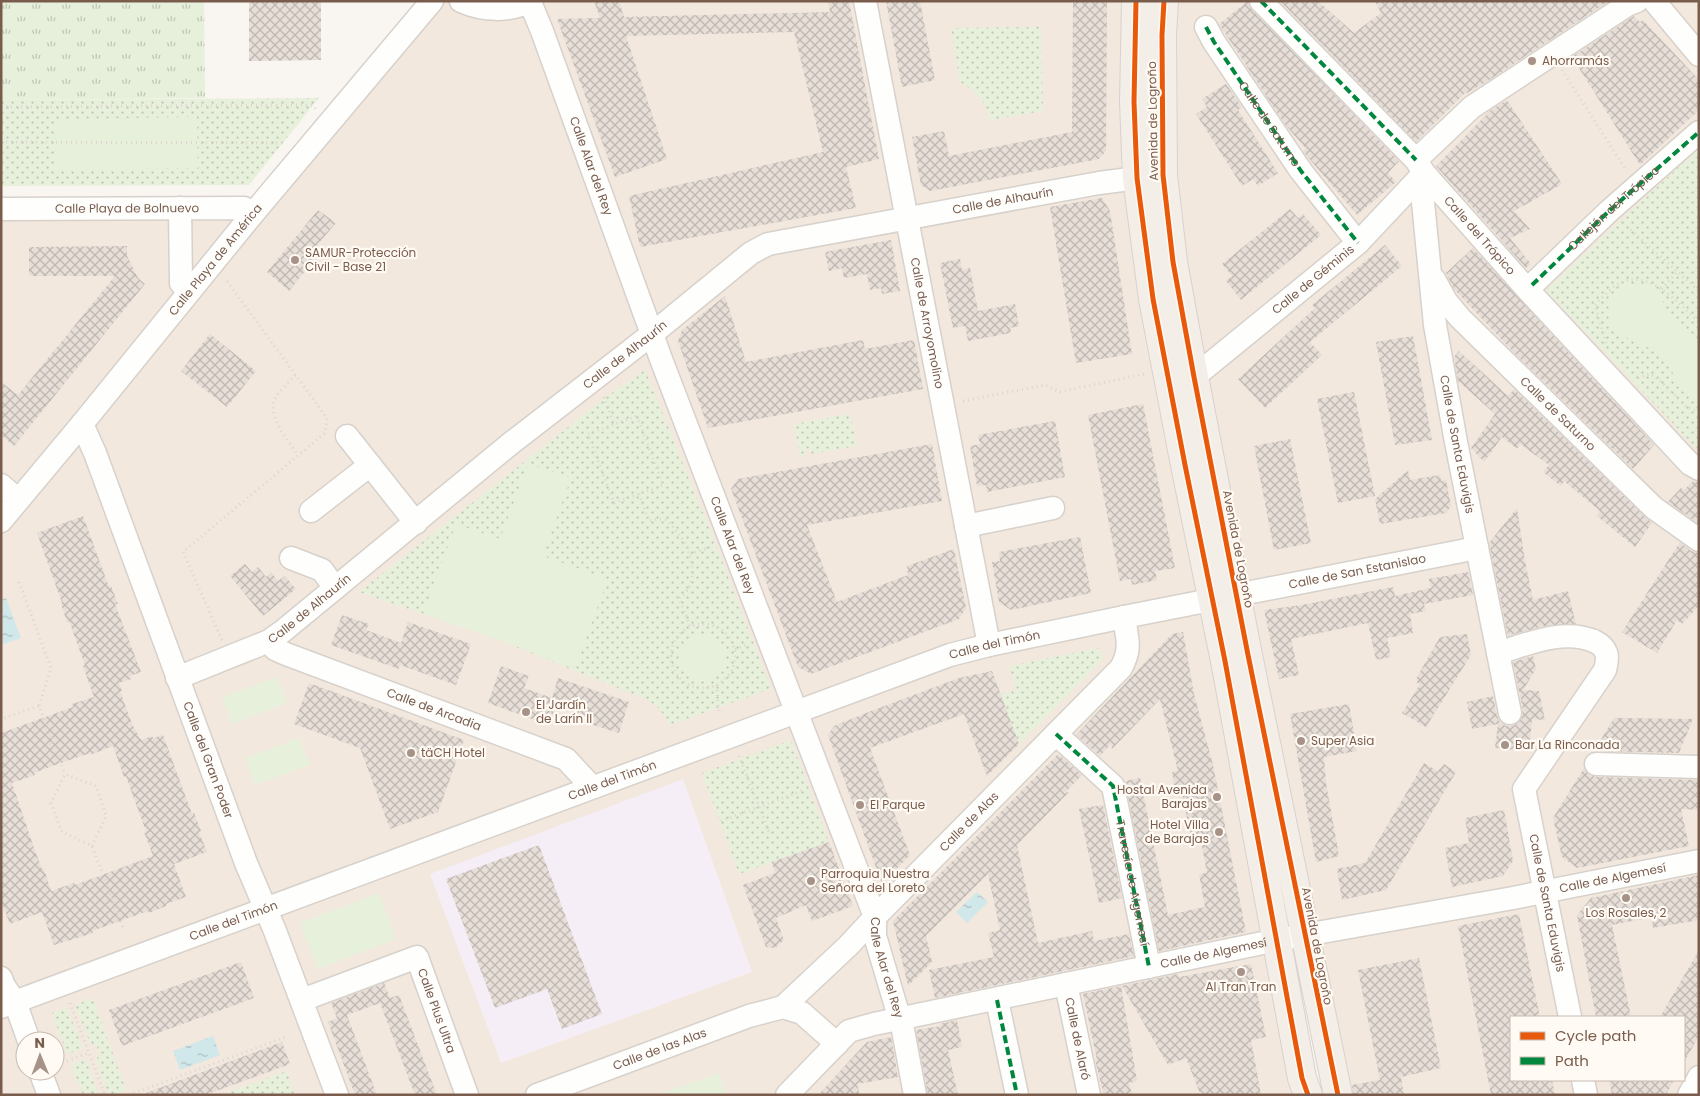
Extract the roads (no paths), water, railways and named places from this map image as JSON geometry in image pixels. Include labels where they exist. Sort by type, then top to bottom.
[{"type":"main road","name":"Avenida de Logroño","points":[[1136,1],[1134,102],[1150,176],[1173,262],[1194,377],[1277,940],[1302,1078],[1308,1095]]},
{"type":"main road","name":"Avenida de Logroño","points":[[1164,1],[1162,53],[1150,176],[1153,299],[1186,474],[1225,597],[1305,936],[1338,1095]]},
{"type":"street","name":"Calle Playa de América","points":[[1,521],[10,492],[82,424],[252,216],[432,1]]},
{"type":"street","points":[[461,1],[473,6],[494,9],[514,7],[530,2]]},
{"type":"street","name":"Calle de Arroyomolino","points":[[865,1],[988,645]]},
{"type":"street","name":"Calle del Trópico","points":[[1261,1],[1420,167],[1546,309],[1690,464],[1699,469]]},
{"type":"street","name":"Calle de Géminis","points":[[1194,377],[1358,243],[1472,107],[1627,5],[1637,1]]},
{"type":"street","points":[[1654,1],[1699,55]]},
{"type":"street","name":"Calle Alar del Rey","points":[[530,2],[608,218],[875,917],[875,936],[900,1019],[915,1095]]},
{"type":"street","name":"Calle de Saturno","points":[[1206,27],[1214,42],[1300,171],[1358,243]]},
{"type":"street","name":"Callejón del Trópico","points":[[1532,285],[1609,211],[1699,132]]},
{"type":"street","name":"Calle de Santa Eduvigis","points":[[1420,167],[1436,325],[1477,548],[1510,713]]},
{"type":"street","name":"Calle de Alhaurín","points":[[177,678],[269,641],[284,631],[510,444],[760,247],[906,218],[1150,176]]},
{"type":"street","points":[[180,208],[181,282],[190,291]]},
{"type":"street","name":"Calle Playa de Bolnuevo","points":[[1,210],[244,208],[252,216]]},
{"type":"street","name":"Calle de Saturno","points":[[1431,273],[1446,301],[1460,318],[1654,508],[1699,540]]},
{"type":"street","name":"Calle del Gran Poder","points":[[82,424],[95,453],[246,862],[302,1000],[337,1095]]},
{"type":"street","points":[[346,436],[416,523]]},
{"type":"street","points":[[311,511],[370,465]]},
{"type":"street","points":[[966,526],[1053,508]]},
{"type":"street","name":"Calle de San Estanislao","points":[[1225,597],[1477,548]]},
{"type":"street","points":[[291,558],[322,570],[335,588]]},
{"type":"street","name":"Calle del Timón","points":[[8,1005],[950,655],[988,645],[1225,597]]},
{"type":"street","name":"Calle de Alas","points":[[782,1007],[848,946],[1121,668],[1128,655],[1124,617]]},
{"type":"street","name":"Calle de Santa Eduvigis","points":[[1498,653],[1556,636],[1572,636],[1587,639],[1598,644],[1606,650],[1608,659],[1605,670],[1524,789],[1570,1016]]},
{"type":"street","name":"Calle de Arcadia","points":[[269,641],[275,649],[286,654],[566,759],[592,787]]},
{"type":"street","name":"Travesía de Algemesí","points":[[1056,734],[1113,786],[1149,968]]},
{"type":"street","points":[[1596,764],[1699,767]]},
{"type":"street","name":"Calle de Algemesí","points":[[787,1095],[849,1031],[1277,940],[1545,892],[1699,861]]},
{"type":"street","name":"Calle Plus Ultra","points":[[302,1000],[417,957],[467,1095]]},
{"type":"street","points":[[1,978],[8,1005],[23,1031]]},
{"type":"street","name":"Calle de Alaró","points":[[1066,984],[1089,1095]]},
{"type":"street","points":[[997,1000],[1017,1095]]},
{"type":"street","points":[[782,1007],[802,1013],[837,1044]]},
{"type":"street","name":"Calle de las Alas","points":[[537,1095],[748,1016],[782,1007]]},
{"type":"street","points":[[1689,1095],[1699,1077]]},
{"type":"street","points":[[44,1081],[49,1095]]},
{"type":"street","points":[[1583,1081],[1586,1095]]},
{"type":"water","points":[[6,598],[21,638],[1,645],[1,600]]},
{"type":"water","points":[[977,892],[988,902],[967,923],[956,912]]},
{"type":"water","points":[[213,1036],[220,1055],[180,1070],[173,1051]]},
{"type":"place","name":"Ahorramás","points":[[1532,61]]},
{"type":"place","name":"SAMUR-Protección Civil - Base 21","points":[[295,260]]},
{"type":"place","name":"El Jardín de Larín II","points":[[526,712]]},
{"type":"place","name":"Super Asia","points":[[1301,741]]},
{"type":"place","name":"Bar La Rinconada","points":[[1505,745]]},
{"type":"place","name":"täCH Hotel","points":[[411,753]]},
{"type":"place","name":"Hostal Avenida Barajas","points":[[1217,797]]},
{"type":"place","name":"El Parque","points":[[860,805]]},
{"type":"place","name":"Hotel Villa de Barajas","points":[[1219,832]]},
{"type":"place","name":"Parroquia Nuestra Señora del Loreto","points":[[811,881]]},
{"type":"place","name":"Los Rosales, 2","points":[[1626,898]]},
{"type":"place","name":"Al Tran Tran","points":[[1241,972]]}]
